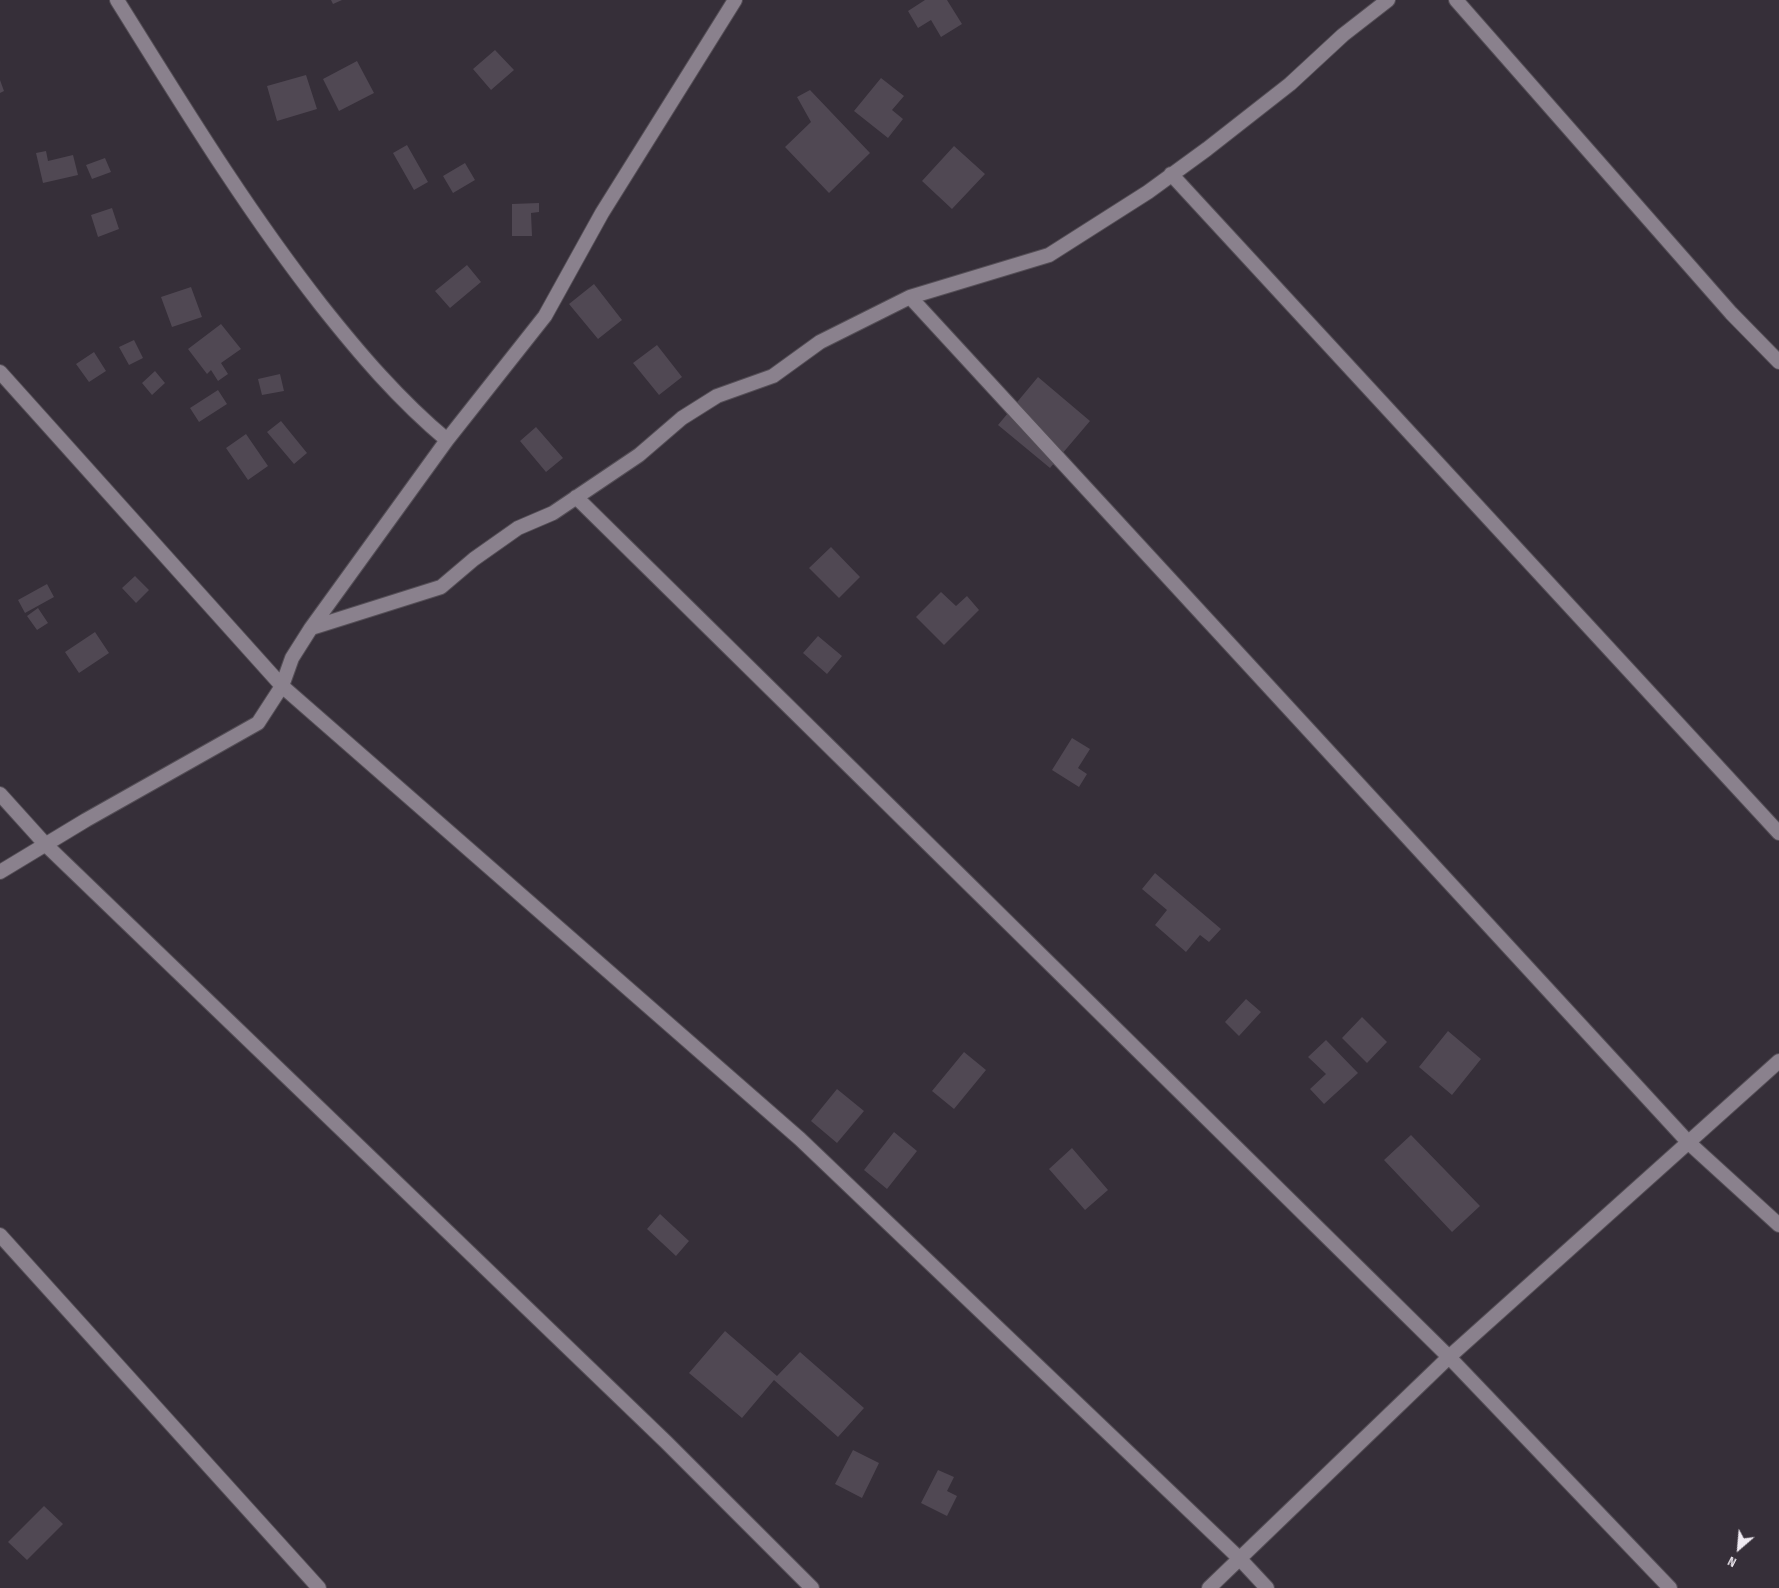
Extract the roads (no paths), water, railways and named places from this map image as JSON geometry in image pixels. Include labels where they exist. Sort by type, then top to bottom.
[{"type":"street","points":[[118,0],[211,152],[287,262],[352,344],[420,418],[447,440]]},
{"type":"street","points":[[0,872],[86,820],[258,723],[282,686],[292,658],[310,628],[447,440],[545,316],[602,213],[735,0]]},
{"type":"street","points":[[310,628],[441,587],[474,559],[518,528],[553,513],[639,455],[682,418],[716,396],[773,376],[820,342],[910,297],[1049,255],[1148,192],[1290,84],[1343,35],[1388,0]]},
{"type":"street","points":[[1456,0],[1731,313],[1779,362]]},
{"type":"street","points":[[1171,174],[1779,832]]},
{"type":"street","points":[[910,297],[1689,1143],[1779,1225]]},
{"type":"street","points":[[0,372],[282,686],[800,1139],[1239,1558],[1267,1588]]},
{"type":"street","points":[[576,497],[1449,1357],[1670,1588]]},
{"type":"street","points":[[0,794],[46,845],[666,1442],[812,1588]]},
{"type":"street","points":[[1209,1588],[1449,1357],[1779,1062]]},
{"type":"street","points":[[0,1235],[319,1588]]}]
